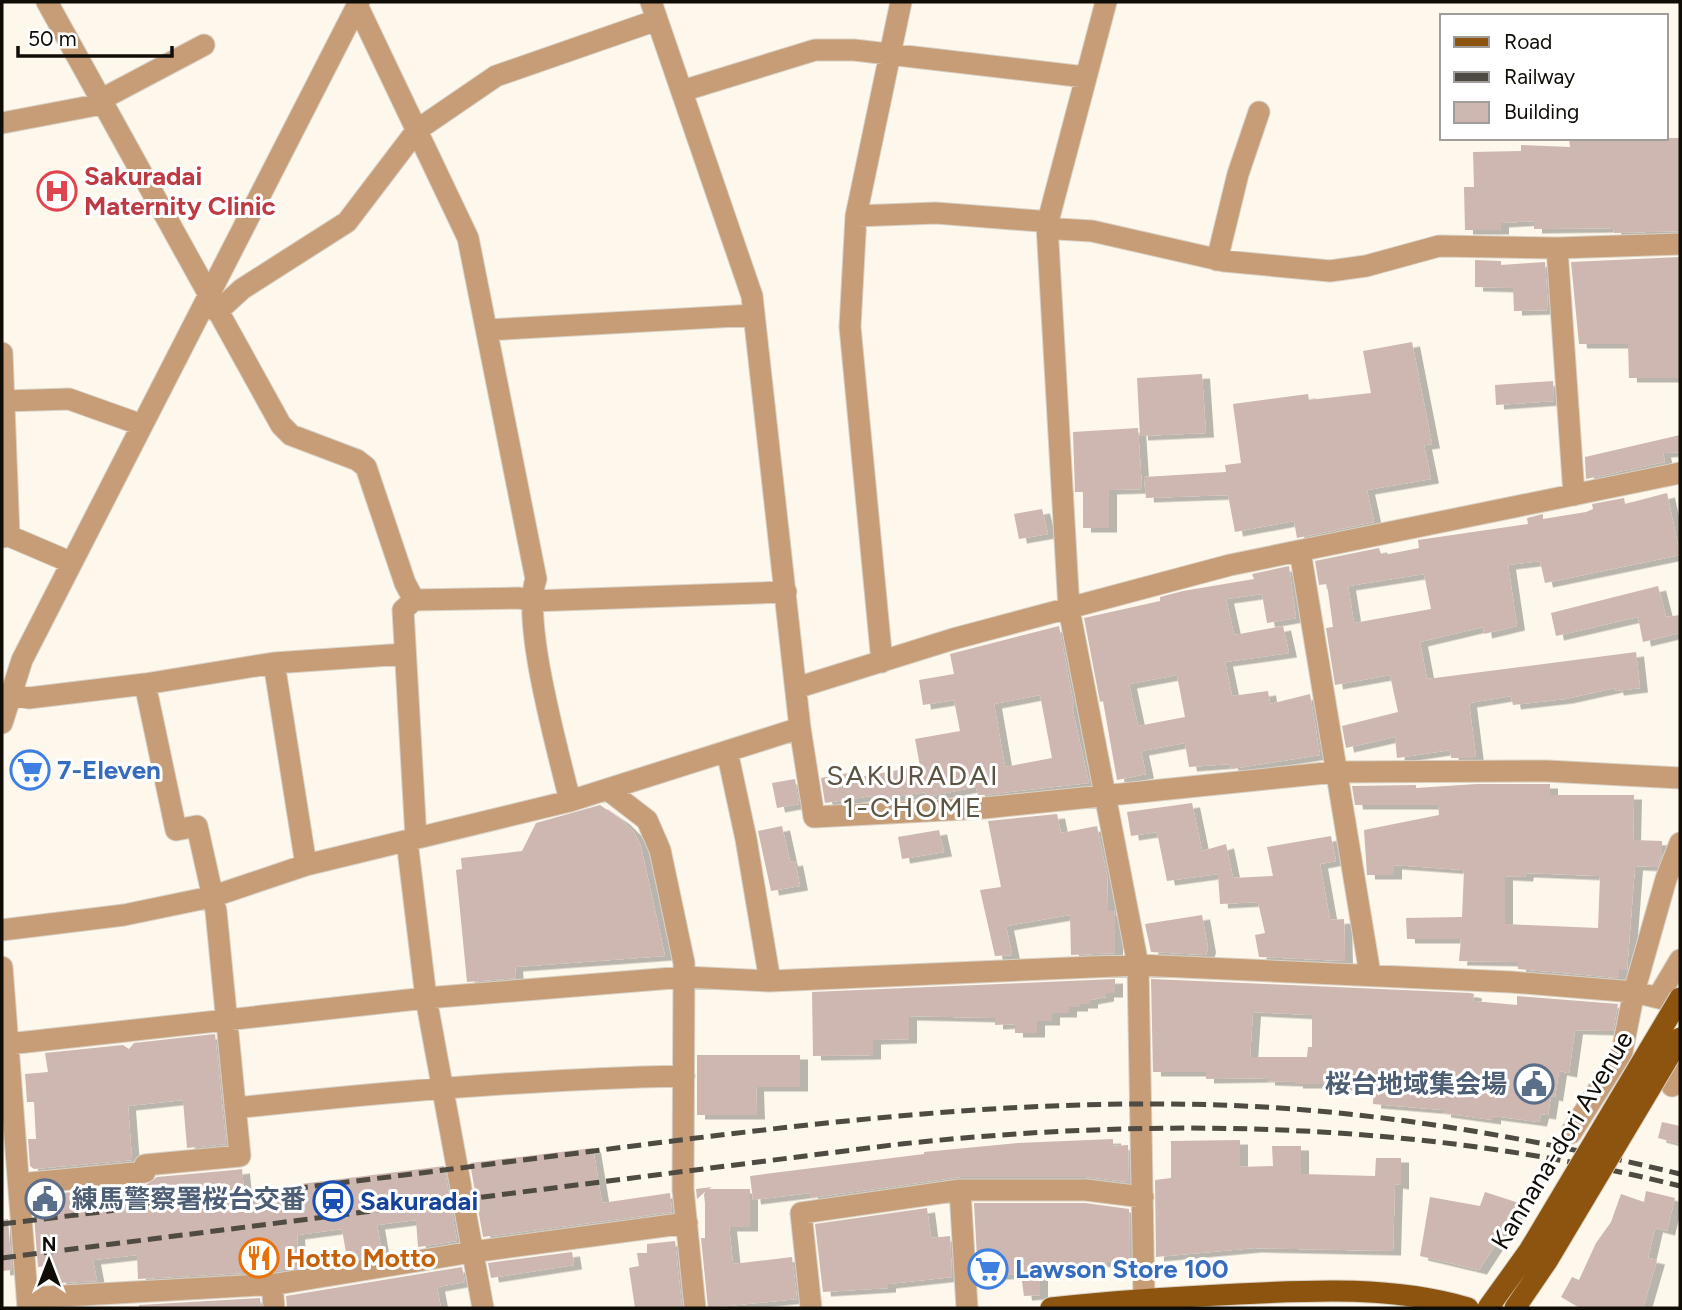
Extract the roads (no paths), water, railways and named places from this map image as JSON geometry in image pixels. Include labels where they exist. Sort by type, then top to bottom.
[{"type":"main road","name":"Kannana-dori Avenue","points":[[1488,1308],[1528,1251],[1680,1001]]},
{"type":"main road","name":"Kannana-dori Avenue","points":[[1515,1308],[1548,1261],[1680,1038]]},
{"type":"main road","points":[[1051,1308],[1144,1299],[1189,1302],[1357,1292],[1418,1297],[1465,1308]]},
{"type":"street","points":[[47,2],[281,425],[291,435],[357,460],[366,467],[405,583],[414,600]]},
{"type":"street","points":[[881,662],[850,327],[856,215],[901,2]]},
{"type":"street","points":[[1106,2],[1047,225],[1069,609],[1138,965],[1144,1299]]},
{"type":"street","points":[[358,3],[468,238],[536,579],[532,601],[543,691],[570,802]]},
{"type":"street","points":[[2,723],[22,660],[70,562],[142,425],[213,303],[358,3]]},
{"type":"street","points":[[213,303],[242,289],[347,222],[417,130],[496,76],[654,11],[752,296],[800,728],[814,817],[1106,797],[1335,772],[1547,771],[1680,778]]},
{"type":"street","points":[[2,123],[101,102],[204,46]]},
{"type":"street","points":[[682,91],[815,50],[854,50],[1085,77]]},
{"type":"street","points":[[1217,260],[1238,174],[1259,111]]},
{"type":"street","points":[[856,215],[995,216],[1134,240],[1217,260],[1330,271],[1366,266],[1439,246],[1557,248],[1680,244]]},
{"type":"street","points":[[1557,248],[1574,495]]},
{"type":"street","points":[[487,330],[754,315]]},
{"type":"street","points":[[2,352],[5,536],[70,562]]},
{"type":"street","points":[[3,397],[69,398],[142,425]]},
{"type":"street","points":[[796,688],[1230,565],[1680,474]]},
{"type":"street","points":[[1300,551],[1370,974]]},
{"type":"street","points":[[483,1308],[426,998],[412,840],[404,610],[414,600],[519,598],[532,601],[786,592]]},
{"type":"street","points":[[9,695],[29,698],[145,684],[274,663],[405,654]]},
{"type":"street","points":[[274,663],[306,865]]},
{"type":"street","points":[[19,1184],[240,1156],[216,911],[197,826],[176,830],[145,684]]},
{"type":"street","points":[[2,930],[124,915],[211,897],[306,865],[570,802],[800,728]]},
{"type":"street","points":[[727,751],[746,839],[770,981]]},
{"type":"street","points":[[608,789],[647,820],[660,850],[685,977],[683,1189],[695,1308]]},
{"type":"street","points":[[1572,1133],[1622,1052],[1634,992],[1666,880],[1680,843]]},
{"type":"street","points":[[1658,997],[1680,960]]},
{"type":"street","points":[[6,1042],[426,998],[685,977],[770,981],[1138,965],[1370,974],[1634,992],[1680,1001]]},
{"type":"street","points":[[2,967],[19,1184],[11,1207],[27,1303],[272,1284],[472,1252],[687,1223]]},
{"type":"street","points":[[235,1108],[442,1086],[572,1078],[684,1076]]},
{"type":"street","points":[[811,1308],[801,1213],[960,1190],[1086,1190],[1143,1197]]},
{"type":"street","points":[[960,1190],[967,1308]]},
{"type":"street","points":[[272,1284],[274,1308]]},
{"type":"railway","points":[[2,1224],[854,1120],[945,1112],[1127,1104],[1277,1108],[1393,1119],[1509,1137],[1680,1174]]},
{"type":"railway","points":[[2,1258],[892,1145],[1090,1130],[1288,1130],[1387,1137],[1485,1148],[1583,1164],[1680,1186]]},
{"type":"place","name":"Sakuradai Maternity Clinic","points":[[57,191]]},
{"type":"place","name":"7-Eleven","points":[[30,770]]},
{"type":"place","name":"桜台地域集会場","points":[[1534,1084]]},
{"type":"place","name":"練馬警察署桜台交番","points":[[45,1199]]},
{"type":"place","name":"Sakuradai","points":[[333,1201]]},
{"type":"place","name":"Hotto Motto","points":[[259,1258]]},
{"type":"place","name":"Lawson Store 100","points":[[988,1269]]},
{"type":"district","name":"SAKURADAI 1-CHOME","points":[[913,791]]}]
